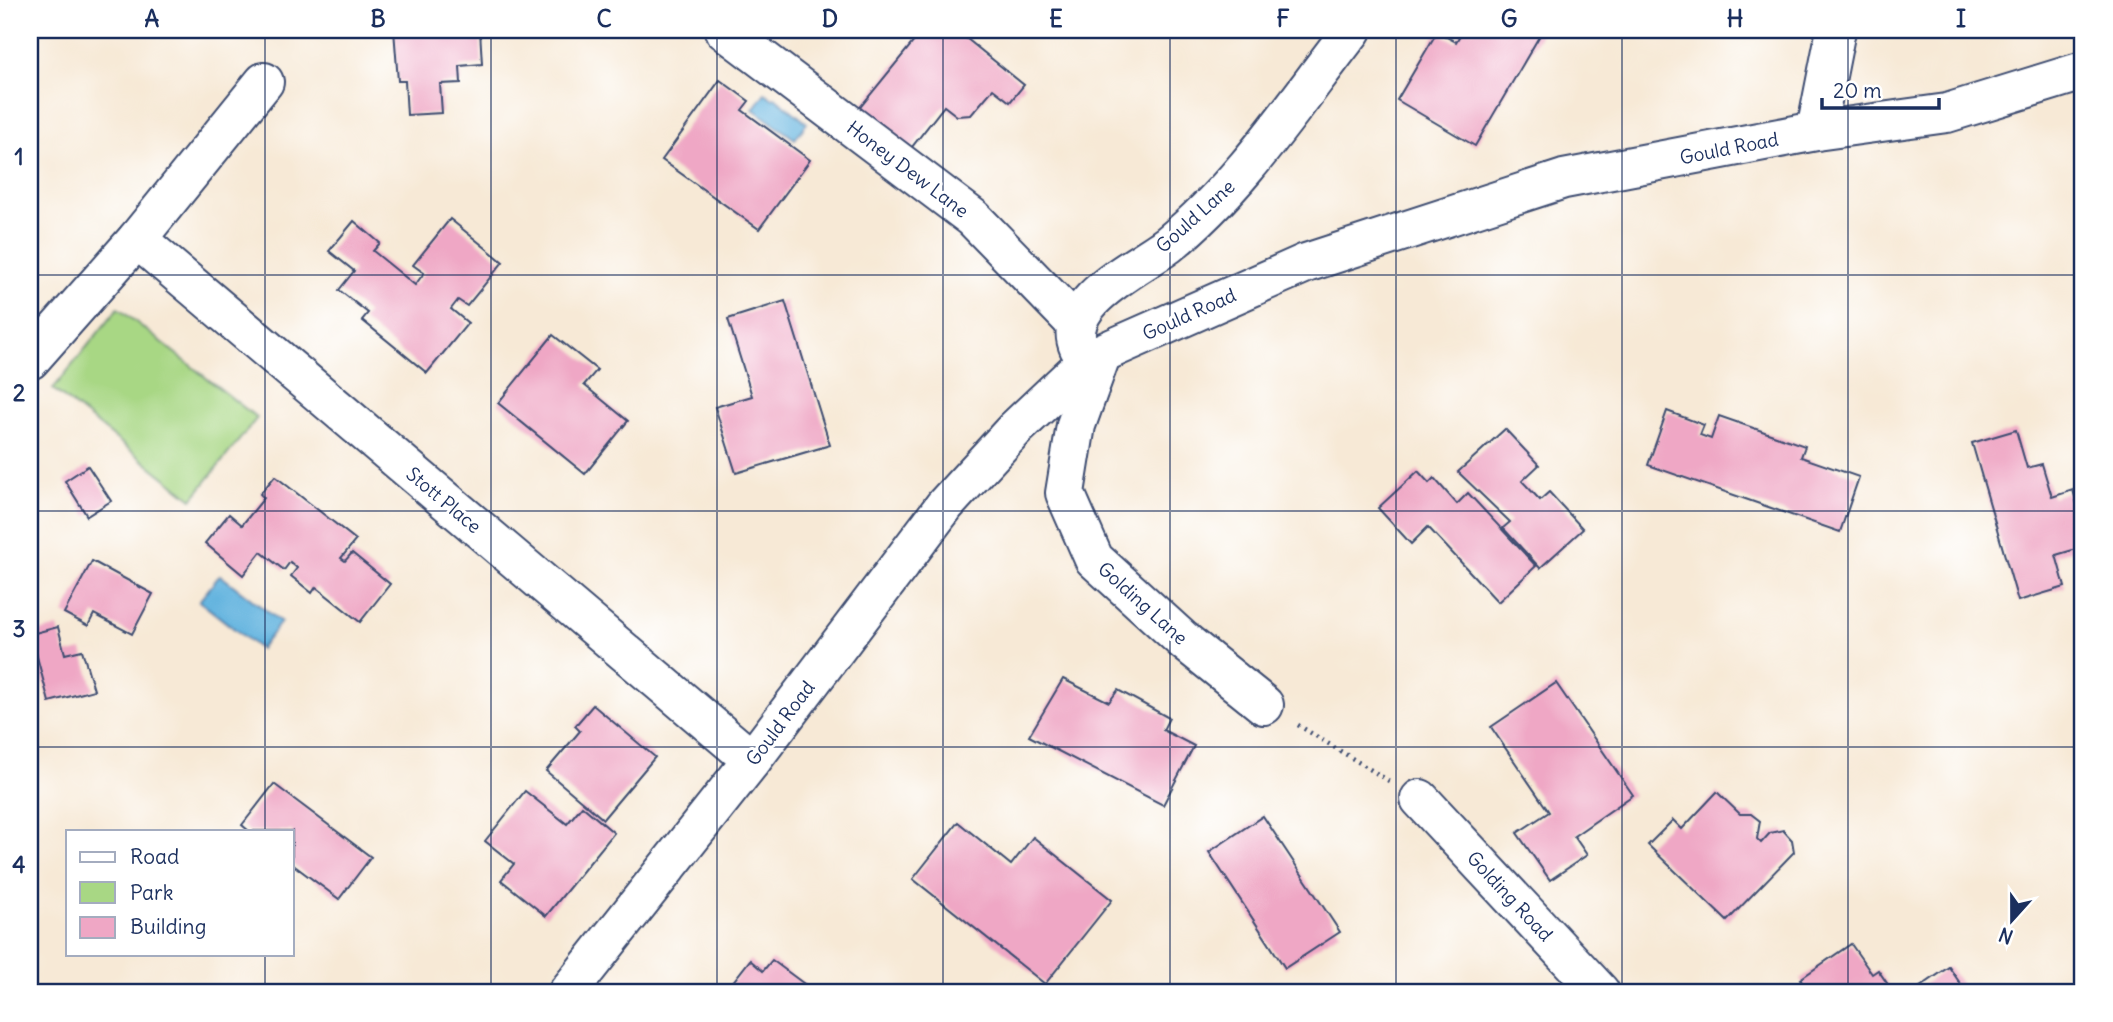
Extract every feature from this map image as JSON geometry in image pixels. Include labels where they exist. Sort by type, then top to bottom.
[{"type":"street","name":"Honey Dew Lane","points":[[723,30],[972,218],[1088,347]]},
{"type":"street","name":"Gould Lane","points":[[1088,347],[1093,298],[1125,271],[1168,245],[1225,193],[1352,30]]},
{"type":"street","points":[[1816,131],[1836,30]]},
{"type":"street","name":"Gould Road","points":[[568,992],[752,760],[945,505],[1088,347],[1306,263],[1564,179],[1816,131],[1947,113],[2083,71]]},
{"type":"street","points":[[30,360],[137,239],[264,82]]},
{"type":"street","name":"Stott Place","points":[[137,239],[752,760]]},
{"type":"street","name":"Golding Lane","points":[[1088,347],[1065,493],[1094,559],[1183,640],[1264,705]]},
{"type":"street","name":"Golding Road","points":[[1420,799],[1600,992]]},
{"type":"path","points":[[1264,705],[1420,799]]},
{"type":"green space","points":[[118,308],[257,418],[192,499],[53,389]]},
{"type":"water","points":[[765,93],[773,99],[775,97],[807,123],[795,139],[753,109]]},
{"type":"water","points":[[220,575],[281,622],[260,649],[199,601]]},
{"type":"building","points":[[394,30],[480,30],[482,64],[460,66],[461,83],[440,84],[442,113],[407,115],[405,81],[398,81]]},
{"type":"building","points":[[923,30],[956,30],[1024,85],[1010,102],[993,89],[971,115],[957,116],[944,106],[908,152],[857,111]]},
{"type":"building","points":[[1463,30],[1543,30],[1475,146],[1397,100],[1437,32],[1456,42]]},
{"type":"building","points":[[720,80],[749,101],[742,110],[810,160],[759,229],[662,160]]},
{"type":"building","points":[[450,219],[503,262],[467,306],[458,300],[451,309],[468,323],[427,373],[362,320],[368,313],[339,290],[354,271],[329,251],[354,221],[380,243],[373,251],[415,285],[424,273],[413,265]]},
{"type":"building","points":[[785,301],[830,445],[736,473],[715,407],[752,396],[728,319]]},
{"type":"building","points":[[553,335],[597,370],[584,385],[628,421],[585,474],[498,403]]},
{"type":"building","points":[[1667,411],[1704,425],[1700,435],[1711,439],[1719,416],[1805,446],[1801,457],[1859,477],[1840,532],[1648,465]]},
{"type":"building","points":[[1505,429],[1539,465],[1522,481],[1540,500],[1549,492],[1583,529],[1540,568],[1503,528],[1510,522],[1458,472]]},
{"type":"building","points":[[2016,430],[2027,468],[2042,464],[2052,497],[2073,490],[2083,525],[2083,547],[2056,555],[2065,587],[2018,601],[1972,443]]},
{"type":"building","points":[[88,466],[111,501],[87,516],[65,481]]},
{"type":"building","points":[[1418,471],[1429,483],[1434,478],[1457,504],[1468,493],[1536,566],[1498,602],[1428,527],[1411,544],[1378,508]]},
{"type":"building","points":[[275,476],[356,540],[341,558],[345,561],[352,553],[390,584],[360,622],[316,587],[312,593],[291,576],[297,568],[290,562],[284,570],[261,552],[243,575],[205,543],[229,514],[242,525],[264,498],[260,494]]},
{"type":"building","points":[[92,561],[153,594],[132,634],[94,614],[88,626],[64,613]]},
{"type":"building","points":[[58,627],[65,654],[82,650],[94,690],[49,702],[31,634]]},
{"type":"building","points":[[1063,679],[1109,702],[1118,690],[1169,718],[1163,730],[1194,746],[1163,805],[1029,736]]},
{"type":"building","points":[[1556,683],[1633,795],[1574,836],[1587,855],[1550,880],[1517,833],[1549,812],[1491,727]]},
{"type":"building","points":[[593,705],[655,757],[603,819],[546,771],[580,731],[575,726]]},
{"type":"building","points":[[274,784],[371,857],[339,899],[294,865],[294,830],[248,830],[242,825]]},
{"type":"building","points":[[525,791],[567,824],[582,806],[614,833],[546,916],[501,880],[514,864],[485,841]]},
{"type":"building","points":[[1717,792],[1740,814],[1751,814],[1760,821],[1757,839],[1761,843],[1770,833],[1783,830],[1792,840],[1794,852],[1727,921],[1648,845],[1673,820],[1682,829]]},
{"type":"building","points":[[1263,816],[1340,932],[1285,968],[1209,852]]},
{"type":"building","points":[[958,822],[1011,865],[1033,837],[1112,900],[1045,984],[913,879]]},
{"type":"building","points":[[1851,944],[1872,974],[1878,970],[1893,992],[1809,992],[1800,979]]},
{"type":"building","points":[[750,960],[763,971],[772,960],[815,992],[725,992]]},
{"type":"building","points":[[1949,967],[1966,992],[1913,992]]}]
